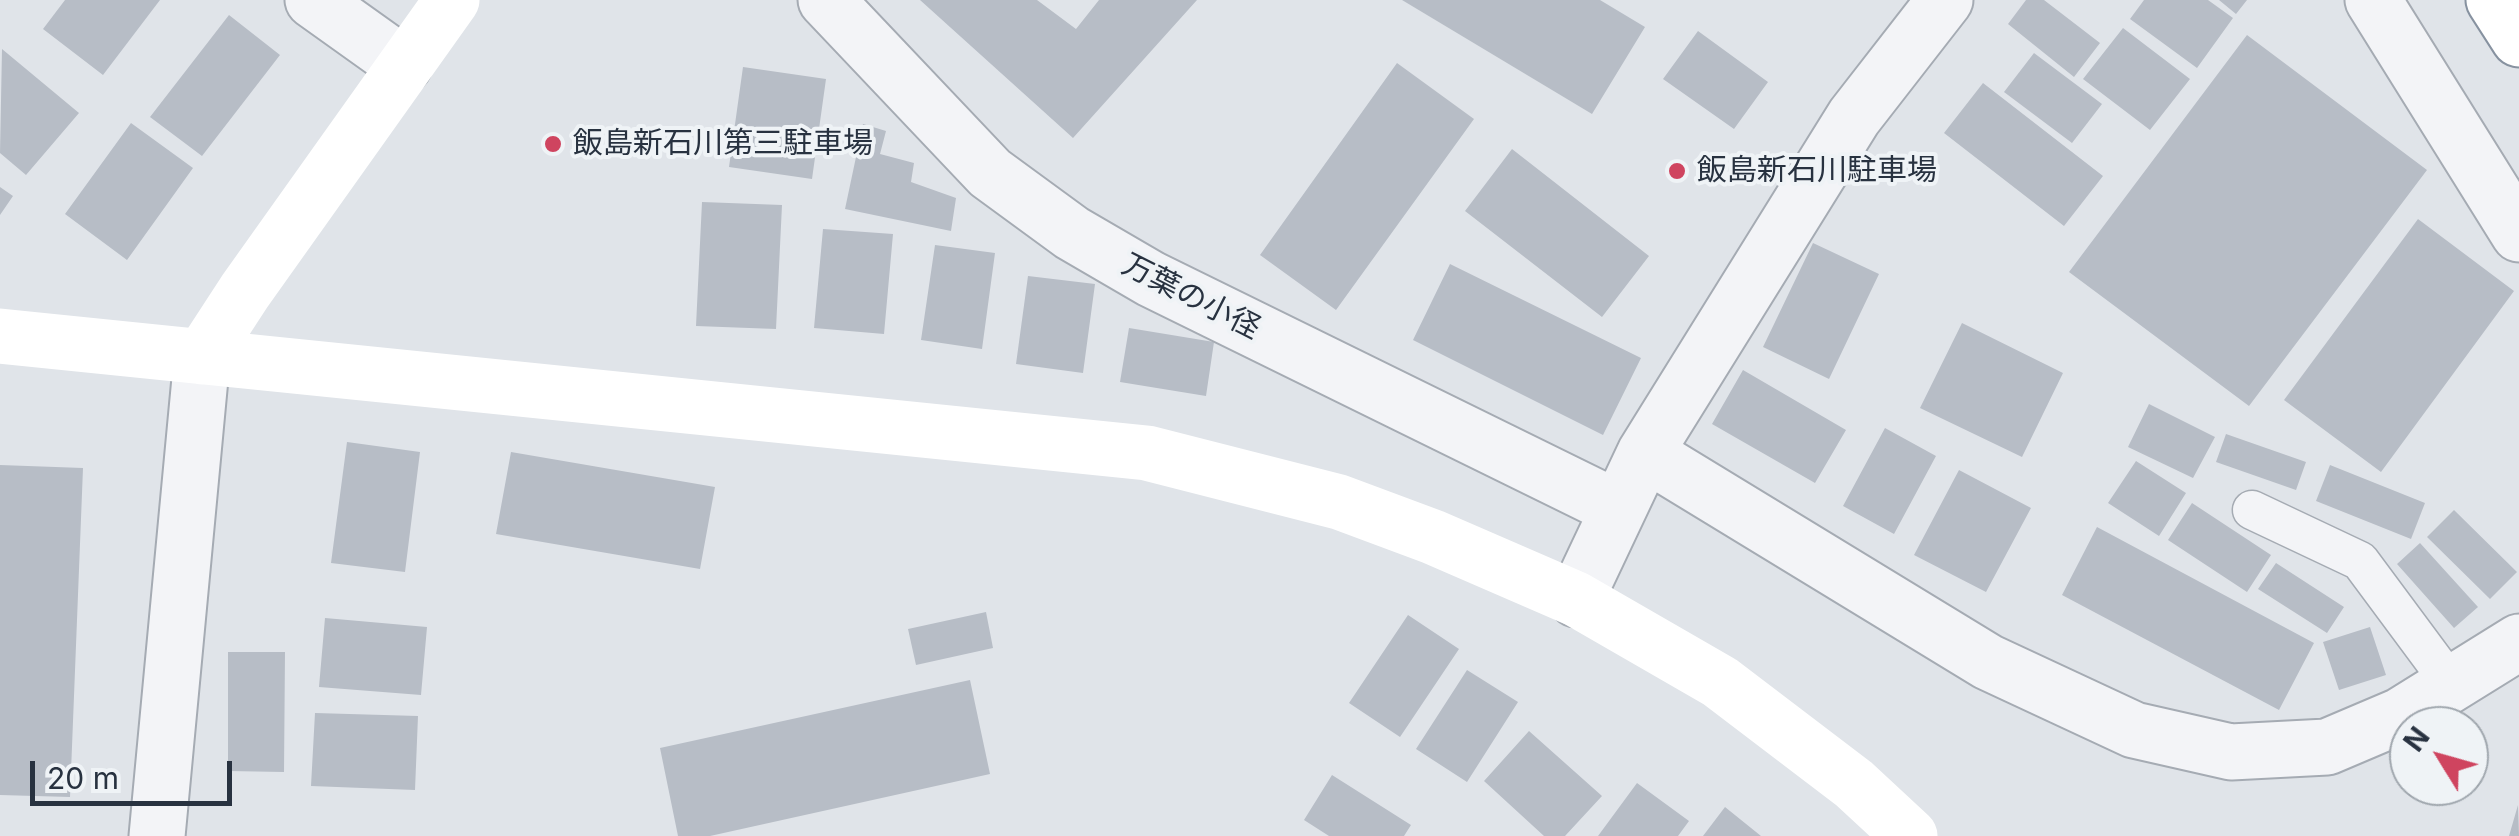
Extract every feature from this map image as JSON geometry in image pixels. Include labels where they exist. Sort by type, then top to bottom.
[{"type":"main road","points":[[202,357],[244,291],[452,0]]},
{"type":"main road","points":[[2494,0],[2519,39]]},
{"type":"main road","points":[[0,336],[1147,453],[1339,502],[1576,598],[1720,682],[1854,784],[1910,836]]},
{"type":"street","points":[[313,0],[404,65]]},
{"type":"street","name":"万葉の小径","points":[[826,0],[990,173],[1072,234],[1151,279],[1616,508]]},
{"type":"street","points":[[1576,598],[1645,453],[1854,117],[1945,0]]},
{"type":"street","points":[[2373,0],[2519,234]]},
{"type":"street","points":[[158,836],[202,357]]},
{"type":"street","points":[[1645,453],[1988,662],[2134,730],[2232,752],[2327,747],[2400,716],[2519,642]]},
{"type":"lane","points":[[2252,510],[2360,561],[2452,685]]},
{"type":"building","points":[[65,0],[160,0],[103,75],[43,29]]},
{"type":"building","points":[[920,0],[1037,0],[1076,29],[1099,0],[1197,0],[1073,138]]},
{"type":"building","points":[[1402,0],[1600,0],[1645,27],[1592,114]]},
{"type":"building","points":[[2026,0],[2044,0],[2100,43],[2074,77],[2008,24]]},
{"type":"building","points":[[2144,0],[2208,0],[2233,18],[2197,68],[2130,19]]},
{"type":"building","points":[[2219,0],[2247,0],[2236,14]]},
{"type":"building","points":[[229,15],[280,55],[202,156],[150,117]]},
{"type":"building","points":[[2123,28],[2190,79],[2150,130],[2083,79]]},
{"type":"building","points":[[1698,31],[1768,82],[1734,129],[1663,79]]},
{"type":"building","points":[[2247,35],[2427,170],[2249,406],[2069,272]]},
{"type":"building","points":[[2,49],[79,113],[26,175],[0,153]]},
{"type":"building","points":[[2034,53],[2102,104],[2072,143],[2004,92]]},
{"type":"building","points":[[1397,63],[1474,119],[1336,310],[1260,255]]},
{"type":"building","points":[[743,67],[826,79],[812,179],[729,167]]},
{"type":"building","points":[[1983,83],[2103,176],[2064,226],[1944,133]]},
{"type":"building","points":[[131,123],[193,168],[127,260],[65,214]]},
{"type":"building","points":[[863,124],[886,131],[880,154],[914,163],[911,182],[956,198],[951,231],[845,209]]},
{"type":"building","points":[[1512,149],[1649,256],[1602,317],[1465,211]]},
{"type":"building","points":[[0,187],[13,196],[0,215]]},
{"type":"building","points":[[702,202],[782,205],[776,329],[696,326]]},
{"type":"building","points":[[2418,219],[2514,291],[2381,472],[2284,400]]},
{"type":"building","points":[[823,229],[893,234],[884,334],[814,328]]},
{"type":"building","points":[[1813,243],[1879,274],[1829,379],[1763,347]]},
{"type":"building","points":[[935,245],[995,253],[982,349],[921,340]]},
{"type":"building","points":[[1450,264],[1641,358],[1603,435],[1413,340]]},
{"type":"building","points":[[1028,276],[1095,284],[1083,373],[1016,364]]},
{"type":"building","points":[[1962,323],[2063,373],[2022,457],[1920,408]]},
{"type":"building","points":[[1129,328],[1214,342],[1206,396],[1120,382]]},
{"type":"building","points":[[1743,370],[1846,430],[1815,483],[1712,424]]},
{"type":"building","points":[[2149,404],[2215,437],[2193,478],[2128,447]]},
{"type":"building","points":[[1885,428],[1936,456],[1894,534],[1843,506]]},
{"type":"building","points":[[2226,434],[2306,462],[2296,490],[2216,462]]},
{"type":"building","points":[[347,442],[420,452],[405,572],[331,563]]},
{"type":"building","points":[[511,452],[715,487],[700,569],[496,534]]},
{"type":"building","points":[[2136,461],[2186,493],[2159,536],[2108,503]]},
{"type":"building","points":[[0,465],[83,468],[70,797],[0,795]]},
{"type":"building","points":[[2330,465],[2425,503],[2411,539],[2316,501]]},
{"type":"building","points":[[1959,470],[2031,508],[1986,592],[1914,555]]},
{"type":"building","points":[[2192,503],[2271,555],[2247,592],[2168,540]]},
{"type":"building","points":[[2454,510],[2517,572],[2490,599],[2427,537]]},
{"type":"building","points":[[2097,527],[2314,643],[2279,710],[2062,595]]},
{"type":"building","points":[[2420,543],[2478,607],[2454,628],[2397,564]]},
{"type":"building","points":[[2276,563],[2344,607],[2327,633],[2258,589]]},
{"type":"building","points":[[986,612],[993,648],[916,665],[908,629]]},
{"type":"building","points":[[1408,615],[1459,649],[1400,737],[1349,703]]},
{"type":"building","points":[[325,618],[427,627],[421,695],[319,687]]},
{"type":"building","points":[[2370,627],[2386,675],[2339,690],[2323,642]]},
{"type":"building","points":[[228,652],[285,652],[284,772],[228,771]]},
{"type":"building","points":[[1467,670],[1518,702],[1467,782],[1416,749]]},
{"type":"building","points":[[970,680],[990,774],[710,836],[678,836],[660,748]]},
{"type":"building","points":[[315,713],[418,716],[415,790],[311,786]]},
{"type":"building","points":[[1529,731],[1602,796],[1565,836],[1544,836],[1484,781]]},
{"type":"building","points":[[1332,775],[1411,825],[1404,836],[1329,836],[1304,820]]},
{"type":"building","points":[[1637,783],[1689,821],[1678,836],[1598,836]]},
{"type":"building","points":[[2518,805],[2519,836],[2509,836]]},
{"type":"building","points":[[1725,807],[1761,836],[1703,836]]},
{"type":"place","name":"飯島新石川第三駐車場","points":[[553,144]]},
{"type":"place","name":"飯島新石川駐車場","points":[[1677,171]]}]
